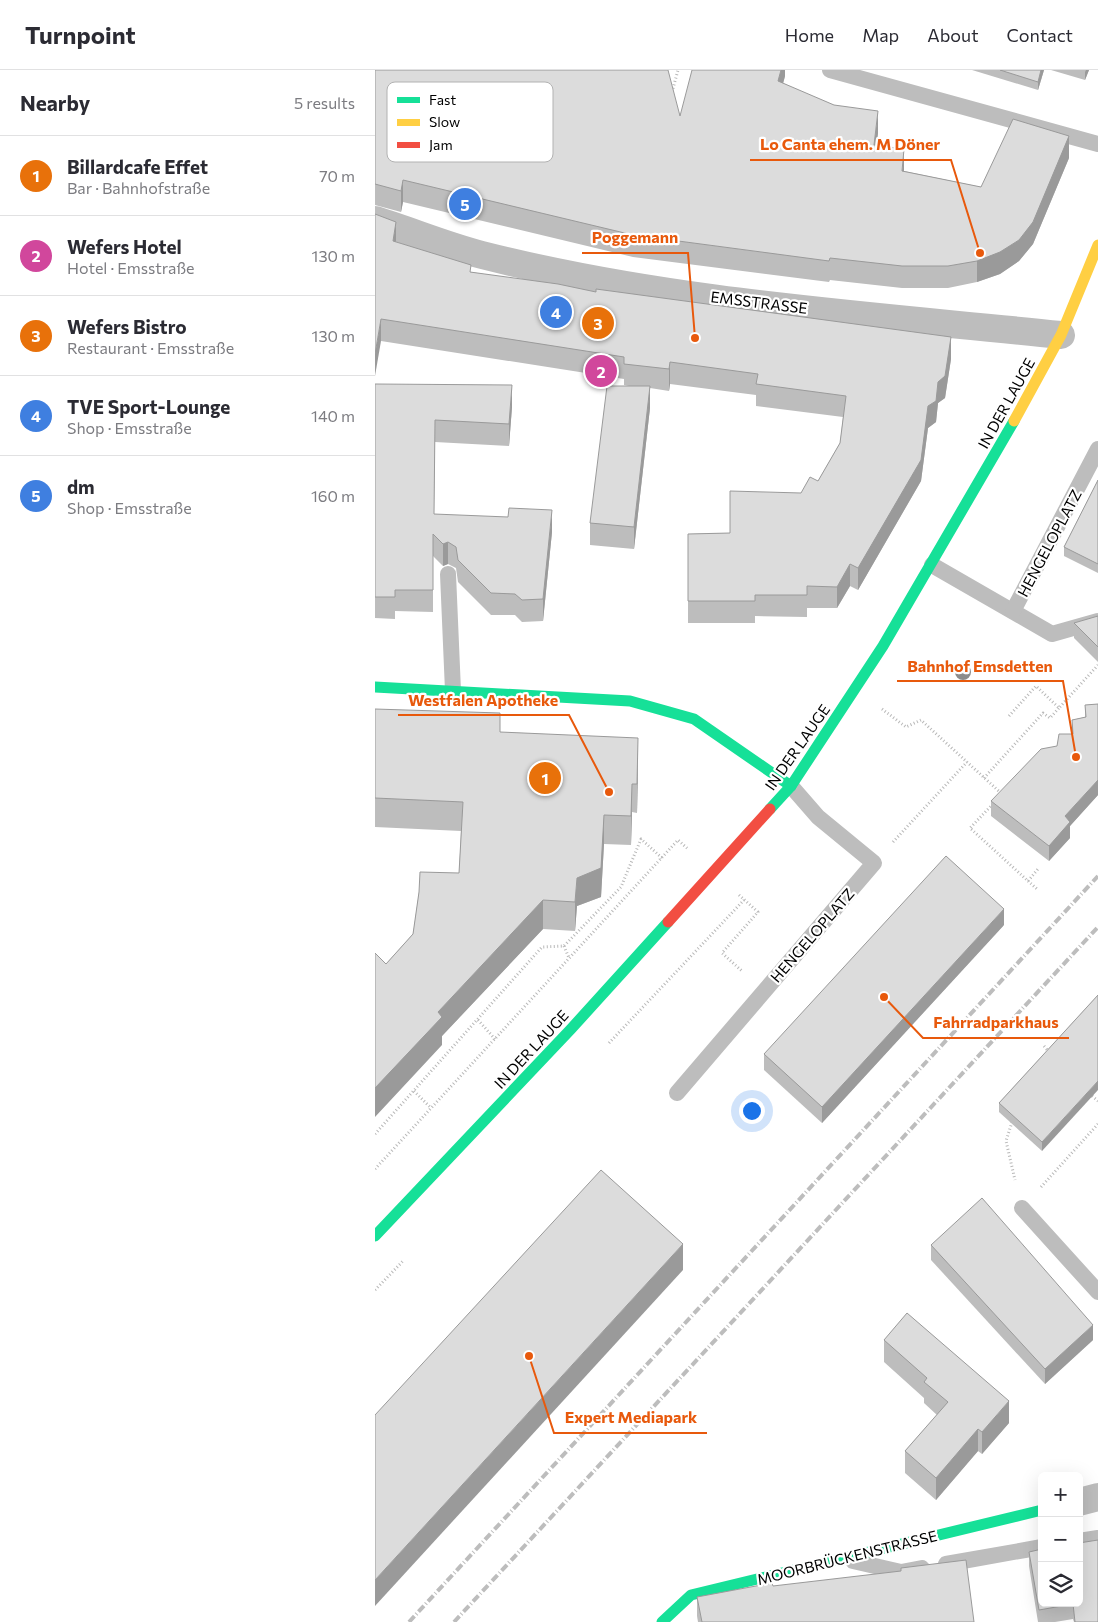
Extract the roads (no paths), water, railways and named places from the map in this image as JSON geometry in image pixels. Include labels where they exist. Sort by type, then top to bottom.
[{"type":"street","name":"EMSSTRASSE","points":[[375,220],[482,255],[630,286],[741,301],[1061,335]]},
{"type":"street","name":"IN DER LAUGE","points":[[375,1236],[571,1029],[791,786],[856,688],[932,565],[1061,335],[1098,245]]},
{"type":"street","points":[[375,687],[630,701],[694,719],[791,786]]},
{"type":"street","points":[[1083,1501],[1098,1497]]},
{"type":"street","name":"MOORBRÜCKENSTRASSE","points":[[663,1622],[691,1595],[1038,1511]]},
{"type":"lane","points":[[831,70],[1098,144]]},
{"type":"lane","name":"HENGELOPLATZ","points":[[1013,611],[1098,449]]},
{"type":"lane","name":"HENGELOPLATZ","points":[[932,565],[1052,634],[1098,621]]},
{"type":"lane","points":[[449,574],[453,691]]},
{"type":"lane","name":"HENGELOPLATZ","points":[[677,1093],[874,863],[818,817],[791,786]]},
{"type":"lane","points":[[1022,1208],[1098,1292]]},
{"type":"lane","points":[[1083,1540],[1098,1538]]},
{"type":"lane","points":[[843,1558],[901,1572],[1038,1548]]},
{"type":"railway","points":[[409,1622],[1098,876]]},
{"type":"railway","points":[[454,1622],[1098,927]]},
{"type":"place","name":"dm","points":[[465,204]]},
{"type":"place","name":"Lo Canta ehem. M Döner","points":[[980,253]]},
{"type":"place","name":"TVE Sport-Lounge","points":[[556,312]]},
{"type":"place","name":"Wefers Bistro","points":[[598,323]]},
{"type":"place","name":"Poggemann","points":[[695,338]]},
{"type":"place","name":"Wefers Hotel","points":[[601,371]]},
{"type":"place","name":"Bahnhof Emsdetten","points":[[1076,757]]},
{"type":"place","name":"Billardcafe Effet","points":[[545,778]]},
{"type":"place","name":"Westfalen Apotheke","points":[[609,792]]},
{"type":"place","name":"Fahrradparkhaus","points":[[884,997]]},
{"type":"place","name":"Expert Mediapark","points":[[529,1356]]}]
